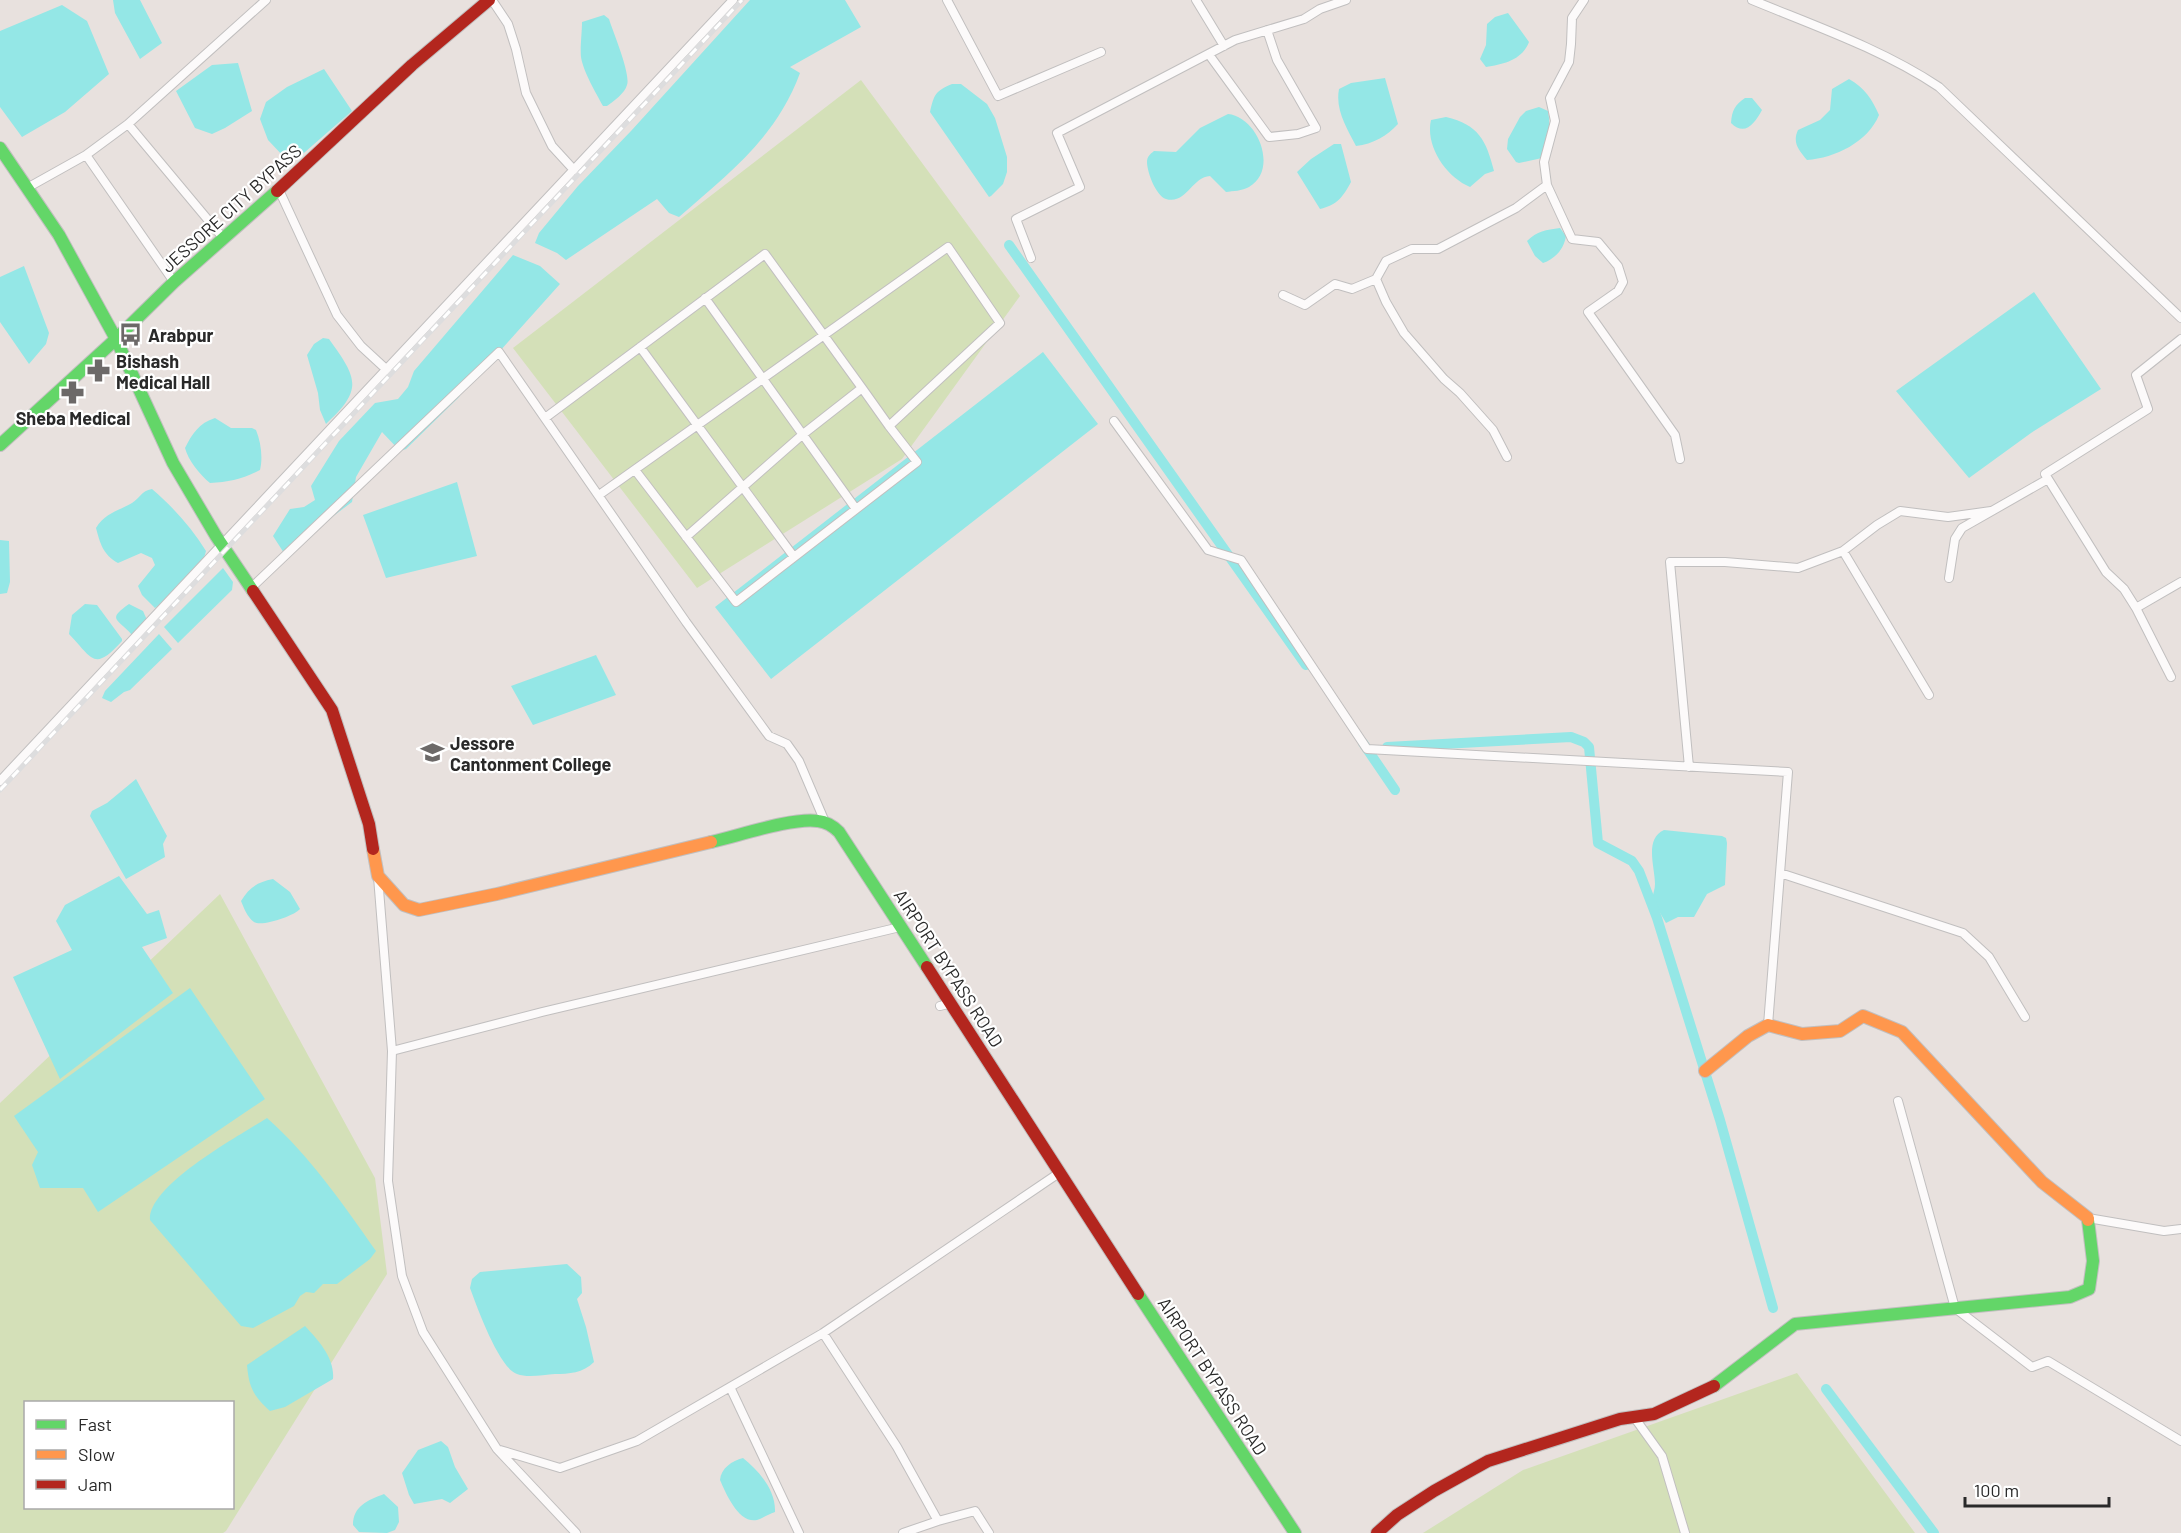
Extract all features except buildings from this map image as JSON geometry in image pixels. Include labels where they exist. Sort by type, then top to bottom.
[{"type":"main road","name":"JESSORE CITY BYPASS","points":[[0,445],[116,339],[174,282],[279,190],[412,65],[490,0]]},
{"type":"main road","points":[[0,148],[58,235],[116,339],[173,463],[221,544],[332,710],[369,824],[378,876],[404,905],[419,910],[497,894],[799,821],[825,822]]},
{"type":"main road","name":"AIRPORT BYPASS ROAD","points":[[825,822],[839,832],[1295,1533]]},
{"type":"main road","points":[[1377,1533],[1397,1515],[1434,1491],[1488,1461],[1620,1419],[1654,1414],[1712,1388],[1795,1324],[2070,1297],[2089,1289],[2092,1261],[2088,1218],[2042,1182],[1902,1032],[1863,1016],[1840,1031],[1802,1034],[1768,1025],[1748,1036],[1705,1071]]},
{"type":"street","points":[[27,188],[86,155],[128,124],[266,0]]},
{"type":"street","points":[[490,0],[508,24],[526,93],[552,146],[574,170]]},
{"type":"street","points":[[0,781],[733,0]]},
{"type":"street","points":[[948,0],[998,96],[1101,52]]},
{"type":"street","points":[[1196,0],[1224,45]]},
{"type":"street","points":[[1031,258],[1016,219],[1080,187],[1057,133],[1224,45],[1304,19],[1320,9],[1346,0]]},
{"type":"street","points":[[1584,0],[1572,18],[1569,62],[1551,98],[1555,121],[1544,162],[1547,185],[1572,239],[1598,242],[1618,266],[1623,282],[1618,291],[1588,312],[1675,435],[1680,459]]},
{"type":"street","points":[[1752,0],[1845,38],[1920,74],[1939,87],[2181,318]]},
{"type":"street","points":[[1210,56],[1269,137],[1298,134],[1316,128],[1277,60],[1267,30]]},
{"type":"street","points":[[128,124],[224,239]]},
{"type":"street","points":[[86,155],[174,282]]},
{"type":"street","points":[[1282,295],[1305,305],[1335,284],[1352,289],[1376,279],[1386,261],[1412,249],[1438,249],[1516,207],[1547,185]]},
{"type":"street","points":[[279,190],[337,315],[361,346],[387,370]]},
{"type":"street","points":[[599,495],[948,247],[1000,323],[889,426]]},
{"type":"street","points":[[545,418],[765,254],[917,462],[736,602],[635,470]]},
{"type":"street","points":[[1376,279],[1404,333],[1492,430],[1507,457]]},
{"type":"street","points":[[705,298],[856,509]]},
{"type":"street","points":[[2171,677],[2136,608],[2124,589],[2104,568],[2045,474],[2148,410],[2136,375],[2181,339]]},
{"type":"street","points":[[640,347],[794,557]]},
{"type":"street","points":[[251,588],[499,352],[686,622],[769,736],[787,744],[799,761],[825,822]]},
{"type":"street","points":[[686,537],[802,435],[862,388]]},
{"type":"street","points":[[1114,421],[1208,550],[1241,560],[1367,749],[1788,772],[1768,1025]]},
{"type":"street","points":[[1949,578],[1955,539],[1962,528],[2048,479]]},
{"type":"street","points":[[1689,766],[1670,562],[1725,562],[1798,568],[1844,551],[1877,525],[1900,511],[1948,517],[1991,511]]},
{"type":"street","points":[[1844,551],[1929,695]]},
{"type":"street","points":[[2136,608],[2181,582]]},
{"type":"street","points":[[1780,873],[1963,933],[1989,957],[2025,1017]]},
{"type":"street","points":[[378,876],[393,1051],[388,1181],[402,1276],[423,1332],[497,1449],[576,1533]]},
{"type":"street","points":[[393,1051],[542,1012],[900,927]]},
{"type":"street","points":[[940,1006],[952,1003]]},
{"type":"street","points":[[1898,1101],[1955,1308],[2032,1367],[2048,1361],[2181,1441]]},
{"type":"street","points":[[497,1449],[560,1468],[637,1441],[823,1333],[1059,1173]]},
{"type":"street","points":[[2088,1218],[2164,1231],[2181,1229]]},
{"type":"street","points":[[823,1333],[897,1447],[938,1521]]},
{"type":"street","points":[[730,1387],[799,1533]]},
{"type":"street","points":[[1634,1417],[1662,1456],[1685,1533]]},
{"type":"street","points":[[903,1533],[975,1511],[989,1533]]},
{"type":"green space","points":[[861,80],[1020,296],[902,459],[697,588],[513,348]]},
{"type":"green space","points":[[220,894],[375,1178],[387,1274],[226,1531],[223,1533],[0,1533],[0,1103]]},
{"type":"green space","points":[[1797,1373],[1915,1533],[1423,1533],[1523,1470]]},
{"type":"water","points":[[113,0],[140,0],[162,43],[140,59],[115,13]]},
{"type":"water","points":[[750,0],[845,0],[861,27],[790,67],[800,73],[778,117],[764,136],[733,169],[679,217],[669,213],[657,199],[566,260],[557,253],[535,243],[539,233],[578,186]]},
{"type":"water","points":[[62,5],[87,21],[109,74],[65,112],[22,137],[0,107],[0,31]]},
{"type":"water","points":[[1508,13],[1529,42],[1517,57],[1506,63],[1486,67],[1480,59],[1486,45],[1487,24],[1495,17]]},
{"type":"water","points":[[604,15],[609,19],[628,80],[624,91],[607,106],[603,106],[590,82],[582,63],[581,54],[582,22]]},
{"type":"water","points":[[238,63],[252,111],[212,134],[195,128],[176,91],[212,65]]},
{"type":"water","points":[[324,69],[352,111],[297,159],[284,157],[268,140],[260,119],[266,102],[287,87]]},
{"type":"water","points":[[1385,78],[1398,124],[1379,139],[1356,146],[1340,112],[1339,89],[1351,83]]},
{"type":"water","points":[[1849,79],[1867,94],[1874,104],[1879,115],[1874,125],[1859,141],[1849,147],[1829,156],[1807,160],[1796,143],[1798,130],[1820,120],[1830,110],[1832,89]]},
{"type":"water","points":[[952,84],[961,84],[987,104],[995,118],[1007,157],[1007,172],[1003,184],[989,197],[930,112],[936,94]]},
{"type":"water","points":[[1745,98],[1752,98],[1762,110],[1753,124],[1741,129],[1731,123],[1731,118],[1735,108]]},
{"type":"water","points":[[1539,107],[1548,111],[1549,117],[1549,135],[1542,158],[1516,162],[1507,149],[1508,139],[1520,117],[1526,111]]},
{"type":"water","points":[[1228,114],[1239,117],[1256,134],[1263,157],[1263,169],[1258,179],[1249,187],[1226,192],[1210,176],[1198,181],[1179,198],[1173,200],[1162,197],[1150,177],[1147,166],[1149,156],[1154,151],[1176,152],[1200,128]]},
{"type":"water","points":[[1446,117],[1474,129],[1488,151],[1494,171],[1485,174],[1470,187],[1453,176],[1439,160],[1434,150],[1430,130],[1431,120]]},
{"type":"water","points":[[1334,144],[1341,144],[1351,182],[1339,200],[1320,209],[1297,172],[1311,159]]},
{"type":"water","points":[[1560,228],[1566,236],[1563,245],[1555,256],[1543,263],[1535,256],[1527,241],[1542,231]]},
{"type":"water","points":[[513,255],[540,266],[560,284],[482,371],[471,379],[459,397],[406,449],[400,451],[382,432],[356,477],[352,502],[284,553],[273,536],[290,509],[304,507],[315,500],[311,486],[339,441],[375,403],[398,399],[408,387],[414,371]]},
{"type":"water","points":[[24,266],[49,333],[46,344],[29,364],[0,322],[0,277]]},
{"type":"water","points":[[2034,292],[2101,389],[2031,433],[1969,478],[1896,391]]},
{"type":"water","points":[[323,338],[329,339],[346,364],[352,383],[351,392],[346,401],[326,424],[320,410],[318,393],[307,355],[314,344]]},
{"type":"water","points":[[1043,352],[1098,424],[771,679],[715,607]]},
{"type":"water","points":[[215,418],[231,428],[256,430],[261,450],[260,470],[248,476],[210,483],[198,472],[185,448],[197,430]]},
{"type":"water","points":[[457,482],[477,556],[386,578],[363,515]]},
{"type":"water","points":[[152,489],[182,518],[206,551],[204,558],[169,597],[155,608],[142,595],[138,586],[155,565],[152,558],[141,553],[118,563],[106,552],[96,528],[108,516]]},
{"type":"water","points":[[0,540],[9,541],[10,582],[7,593],[0,594]]},
{"type":"water","points":[[223,568],[233,582],[232,590],[178,643],[164,627]]},
{"type":"water","points":[[85,604],[97,605],[122,639],[113,651],[99,659],[89,655],[69,634],[72,615]]},
{"type":"water","points":[[129,604],[143,611],[147,620],[132,635],[116,617]]},
{"type":"water","points":[[159,634],[172,649],[130,690],[111,702],[102,698],[105,691]]},
{"type":"water","points":[[596,655],[616,695],[533,725],[511,686]]},
{"type":"water","points":[[136,779],[167,836],[163,844],[165,857],[126,879],[90,816],[92,811],[107,803]]},
{"type":"water","points":[[1664,830],[1722,836],[1726,838],[1727,843],[1725,885],[1707,894],[1694,917],[1678,917],[1666,923],[1652,899],[1655,884],[1652,847],[1658,834]]},
{"type":"water","points":[[119,876],[147,914],[159,910],[167,938],[142,947],[173,993],[60,1079],[13,977],[72,950],[56,921],[65,905]]},
{"type":"water","points":[[273,879],[290,892],[300,909],[278,920],[264,923],[254,922],[241,901],[254,886]]},
{"type":"water","points":[[190,988],[265,1099],[98,1212],[83,1188],[40,1188],[32,1165],[38,1152],[14,1116]]},
{"type":"water","points":[[267,1118],[312,1164],[376,1251],[370,1259],[337,1284],[323,1284],[314,1293],[306,1292],[300,1296],[294,1306],[253,1328],[241,1326],[150,1220],[153,1206],[179,1177],[217,1149]]},
{"type":"water","points":[[567,1264],[581,1277],[582,1293],[577,1299],[594,1362],[581,1371],[571,1373],[530,1376],[517,1374],[503,1361],[489,1336],[470,1288],[472,1279],[480,1272]]},
{"type":"water","points":[[305,1326],[320,1343],[328,1357],[333,1379],[285,1407],[270,1411],[253,1391],[247,1365]]},
{"type":"water","points":[[441,1441],[448,1447],[455,1467],[468,1489],[450,1503],[442,1499],[414,1504],[402,1473],[418,1450]]},
{"type":"water","points":[[743,1458],[755,1469],[770,1489],[775,1504],[775,1512],[757,1520],[750,1520],[739,1513],[720,1480],[722,1472],[728,1466]]},
{"type":"water","points":[[384,1494],[398,1507],[399,1522],[395,1530],[387,1533],[359,1532],[353,1525],[359,1508],[367,1501]]},
{"type":"waterway","points":[[1009,245],[1306,665]]},
{"type":"waterway","points":[[1387,747],[1571,737],[1584,742],[1589,747],[1598,843],[1632,861],[1639,871],[1657,918],[1720,1120],[1773,1308]]},
{"type":"waterway","points":[[1363,743],[1395,790]]},
{"type":"waterway","points":[[1826,1389],[1934,1533]]},
{"type":"railway","points":[[0,790],[742,0]]},
{"type":"traffic: fast","points":[[0,148],[59,235],[116,339],[173,463],[216,536],[253,591]]},
{"type":"traffic: fast","points":[[0,445],[116,339],[174,282],[277,191]]},
{"type":"traffic: fast","points":[[711,842],[795,822],[818,821],[830,825],[839,832],[927,967]]},
{"type":"traffic: fast","points":[[1714,1386],[1795,1324],[2070,1297],[2089,1289],[2093,1261],[2088,1220]]},
{"type":"traffic: fast","points":[[1138,1294],[1295,1533]]},
{"type":"traffic: slow","points":[[373,849],[378,876],[404,905],[419,910],[497,894],[711,842]]},
{"type":"traffic: slow","points":[[1705,1071],[1748,1036],[1768,1025],[1802,1034],[1840,1031],[1863,1016],[1902,1032],[2042,1182],[2088,1220]]},
{"type":"traffic: jam","points":[[277,191],[412,65],[489,0]]},
{"type":"traffic: jam","points":[[253,591],[332,710],[369,824],[373,849]]},
{"type":"traffic: jam","points":[[927,967],[1138,1294]]},
{"type":"traffic: jam","points":[[1377,1533],[1397,1515],[1488,1461],[1620,1419],[1654,1414],[1714,1386]]},
{"type":"place","name":"Arabpur","points":[[130,335]]},
{"type":"place","name":"Bishash Medical Hall","points":[[98,371]]},
{"type":"place","name":"Sheba Medical","points":[[73,392]]},
{"type":"place","name":"Jessore Cantonment College","points":[[432,753]]}]
